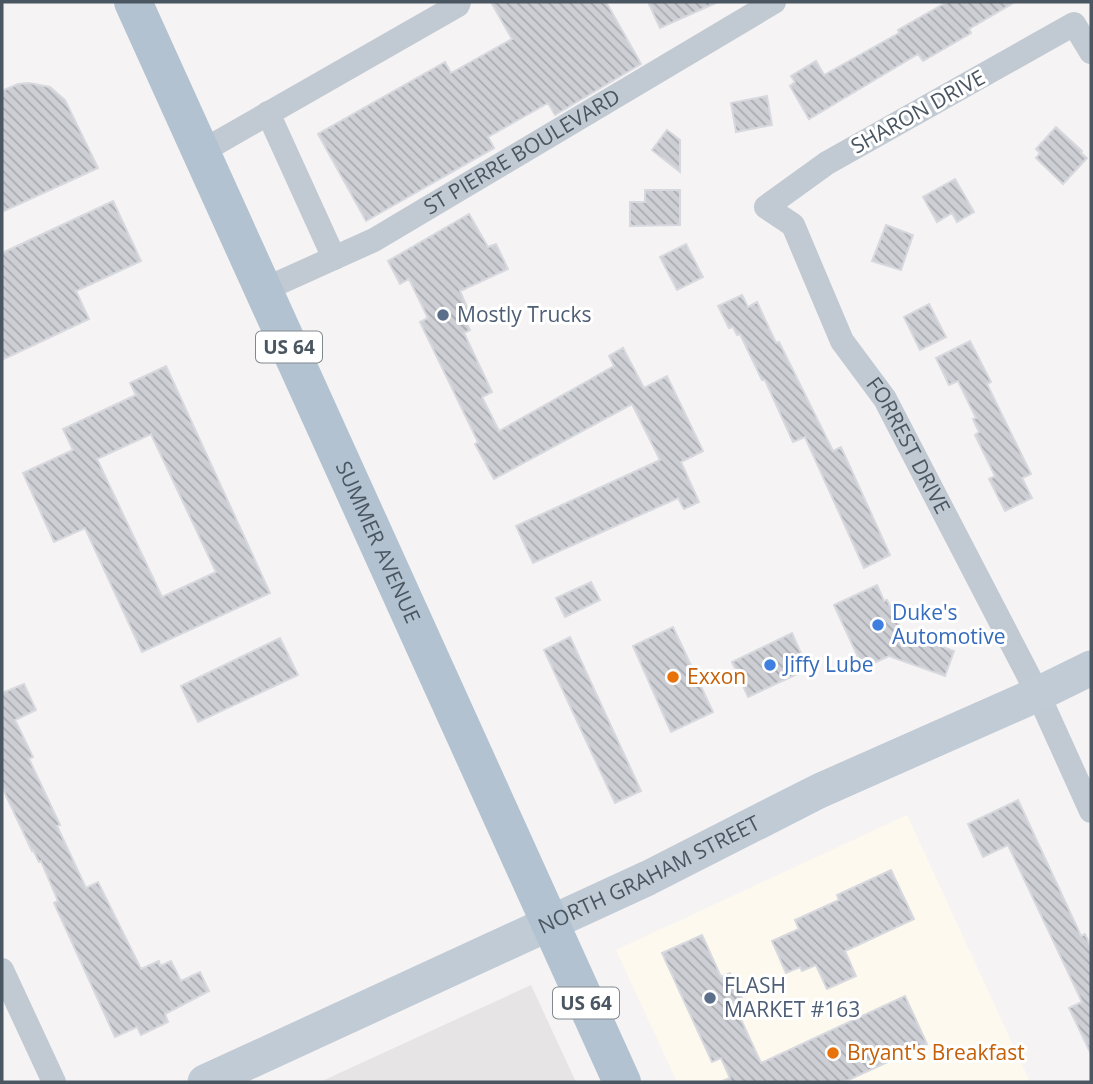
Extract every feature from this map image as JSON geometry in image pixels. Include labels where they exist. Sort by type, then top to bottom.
[{"type":"main road","name":"SUMMER AVENUE","points":[[133,2],[622,1082]]},
{"type":"main road","name":"NORTH GRAHAM STREET","points":[[205,1082],[671,866],[819,791],[1091,668]]},
{"type":"street","points":[[201,152],[459,2]]},
{"type":"street","name":"ST PIERRE BOULEVARD","points":[[263,290],[373,240],[774,2]]},
{"type":"street","name":"SHARON DRIVE","points":[[766,207],[827,163],[1074,24],[1091,52]]},
{"type":"street","points":[[268,113],[334,258]]},
{"type":"street","name":"FORREST DRIVE","points":[[766,207],[793,225],[842,341],[885,399],[1038,694],[1091,811]]},
{"type":"street","points":[[2,970],[54,1082]]},
{"type":"shaded area","points":[[907,815],[1030,1082],[677,1082],[616,950]]},
{"type":"shaded area","points":[[531,985],[576,1082],[320,1082]]},
{"type":"building","points":[[491,2],[606,2],[641,64],[555,115],[548,103],[488,137],[494,148],[366,221],[318,134],[445,62],[451,73],[512,39]]},
{"type":"building","points":[[648,2],[718,2],[660,28]]},
{"type":"building","points":[[947,2],[1015,2],[969,29],[971,33],[923,61],[918,54],[809,119],[790,86],[795,82],[791,76],[816,61],[824,75],[899,33],[898,30]]},
{"type":"building","points":[[18,84],[50,87],[65,100],[98,168],[2,212],[2,91]]},
{"type":"building","points":[[767,96],[772,125],[736,132],[731,103]]},
{"type":"building","points":[[1056,127],[1087,158],[1063,184],[1036,158],[1040,153],[1036,149]]},
{"type":"building","points":[[667,130],[680,140],[680,172],[652,150]]},
{"type":"building","points":[[955,179],[974,212],[957,222],[952,213],[937,222],[923,197]]},
{"type":"building","points":[[645,190],[680,190],[680,225],[630,226],[630,202],[645,202]]},
{"type":"building","points":[[113,201],[141,261],[76,291],[89,319],[2,360],[2,253]]},
{"type":"building","points":[[469,214],[488,247],[496,244],[508,269],[460,291],[472,319],[466,322],[470,330],[464,333],[492,392],[482,397],[499,431],[614,366],[609,356],[623,348],[644,388],[667,376],[703,451],[681,462],[699,502],[684,509],[678,498],[533,563],[516,526],[660,460],[632,404],[494,479],[475,444],[478,442],[420,322],[428,318],[409,279],[400,284],[388,261]]},
{"type":"building","points":[[886,225],[913,235],[901,270],[872,261]]},
{"type":"building","points":[[686,244],[703,277],[677,290],[660,257]]},
{"type":"building","points":[[742,295],[748,307],[757,302],[833,451],[841,447],[890,555],[864,568],[805,437],[793,442],[765,380],[762,380],[740,334],[737,335],[733,327],[729,328],[718,306]]},
{"type":"building","points":[[929,304],[946,337],[920,350],[904,317]]},
{"type":"building","points":[[970,341],[991,382],[987,384],[1031,474],[1022,478],[1032,498],[1005,511],[989,479],[995,476],[975,435],[979,432],[973,419],[976,418],[958,381],[949,385],[936,358]]},
{"type":"building","points":[[166,366],[270,593],[142,652],[85,528],[54,542],[23,473],[73,450],[63,429],[136,395],[130,383]],"holes":[[[151,434],[216,572],[162,597],[97,459]]]},
{"type":"building","points":[[591,582],[600,600],[565,617],[556,598]]},
{"type":"building","points":[[877,585],[902,632],[954,651],[945,676],[889,656],[863,668],[834,605]]},
{"type":"building","points":[[673,627],[713,712],[671,732],[633,646]]},
{"type":"building","name":"Jiffy Lube","points":[[792,633],[808,669],[748,697],[732,662]]},
{"type":"building","points":[[570,637],[641,791],[615,803],[544,650]]},
{"type":"building","points":[[280,638],[298,675],[198,722],[181,686]]},
{"type":"building","points":[[24,684],[36,710],[15,720],[33,757],[29,759],[60,825],[57,826],[86,888],[98,882],[141,969],[159,961],[160,966],[171,961],[181,981],[200,972],[209,991],[165,1014],[168,1022],[141,1035],[137,1027],[115,1037],[54,903],[58,901],[41,861],[39,862],[32,851],[2,787],[2,693]]},
{"type":"building","points":[[1018,800],[1081,936],[1085,934],[1091,947],[1091,1054],[1069,1008],[1082,1002],[1008,845],[983,857],[968,824]]},
{"type":"building","points":[[891,870],[914,919],[845,951],[856,976],[827,989],[816,965],[802,971],[800,967],[786,973],[772,941],[799,929],[795,920],[839,900],[837,895]]},
{"type":"building","points":[[702,935],[721,977],[730,973],[742,998],[733,1002],[761,1063],[905,996],[927,1044],[844,1082],[720,1082],[730,1078],[721,1058],[712,1062],[662,953]]},
{"type":"place","name":"Mostly Trucks","points":[[443,315]]},
{"type":"place","name":"Duke's Automotive","points":[[878,625]]},
{"type":"place","name":"Jiffy Lube","points":[[770,665]]},
{"type":"place","name":"Exxon","points":[[673,677]]},
{"type":"place","name":"FLASH MARKET #163","points":[[710,998]]},
{"type":"place","name":"Bryant's Breakfast","points":[[833,1053]]}]
